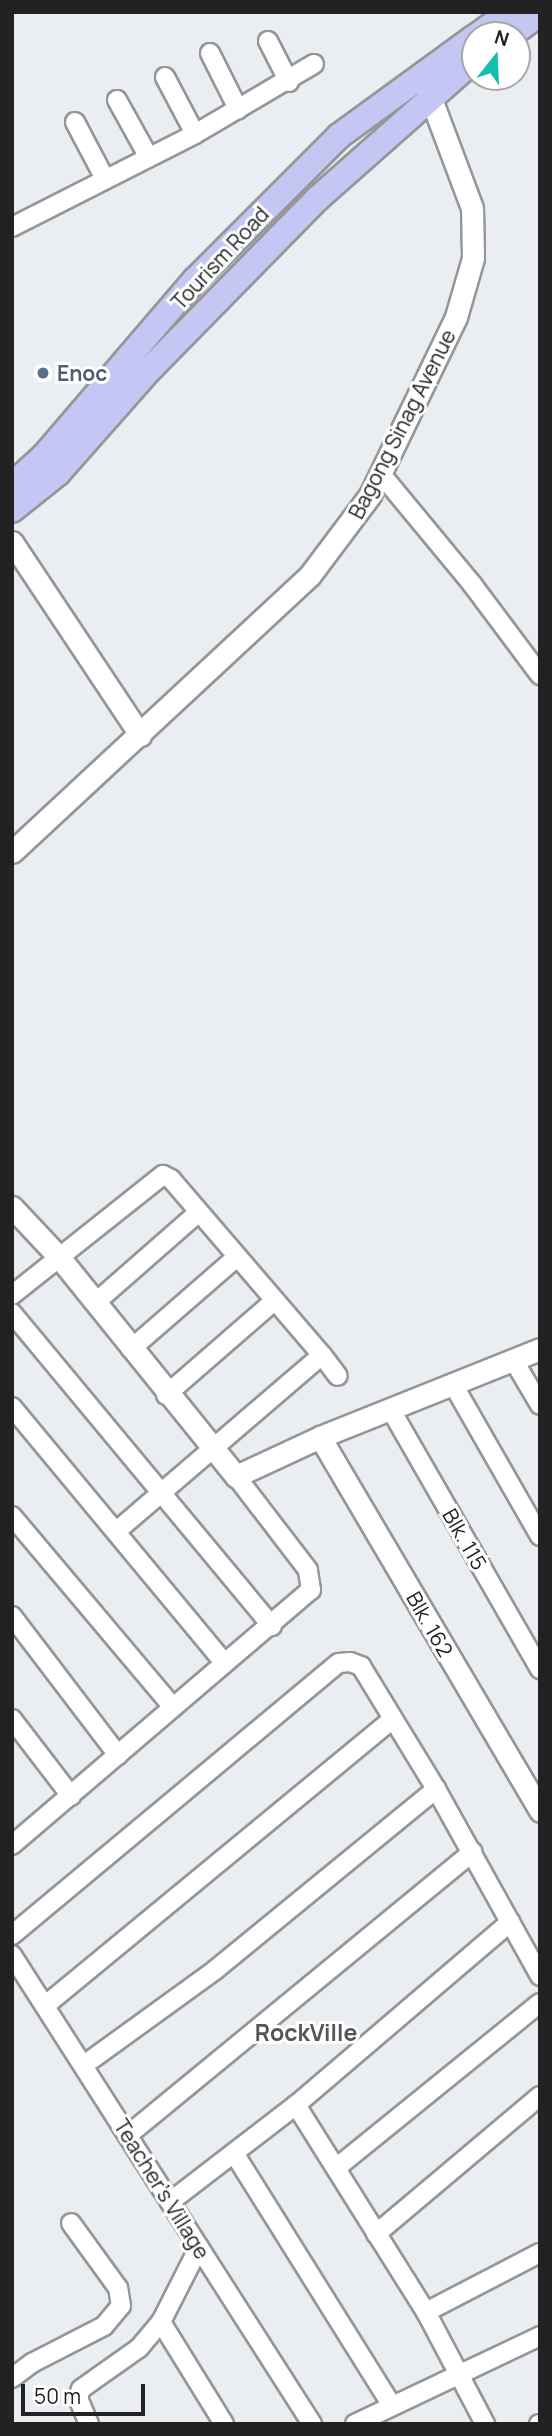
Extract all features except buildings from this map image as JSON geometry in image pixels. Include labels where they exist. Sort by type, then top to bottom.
[{"type":"main road","name":"Tourism Road","points":[[12,510],[58,473],[151,368],[426,85],[449,54],[461,46]]},
{"type":"main road","points":[[426,85],[461,66]]},
{"type":"main road","name":"Tourism Road","points":[[12,485],[44,456],[195,281],[338,136],[426,85]]},
{"type":"street","points":[[268,41],[289,82]]},
{"type":"street","points":[[209,52],[239,109]]},
{"type":"street","points":[[12,227],[104,177],[195,134],[289,82],[314,64]]},
{"type":"street","points":[[165,77],[195,134]]},
{"type":"street","name":"Bagong Sinag Avenue","points":[[12,852],[310,575],[356,520],[382,474],[456,317],[473,258],[472,208],[426,85]]},
{"type":"street","points":[[117,100],[148,156]]},
{"type":"street","points":[[75,122],[104,177]]},
{"type":"street","points":[[382,474],[472,583],[540,675]]},
{"type":"street","points":[[12,542],[140,735]]},
{"type":"street","points":[[12,1295],[156,1176],[171,1179],[338,1376]]},
{"type":"street","points":[[12,1207],[59,1257],[166,1395],[236,1476],[312,1579],[311,1590],[272,1626],[225,1662],[71,1796],[15,1838]]},
{"type":"street","points":[[95,1303],[200,1212]]},
{"type":"street","points":[[131,1349],[237,1257]]},
{"type":"street","points":[[166,1395],[274,1301]]},
{"type":"street","points":[[12,1313],[272,1626]]},
{"type":"street","points":[[236,1476],[320,1437],[454,1386],[540,1349]]},
{"type":"street","points":[[117,1531],[211,1446],[322,1355]]},
{"type":"street","points":[[514,1361],[540,1405]]},
{"type":"street","points":[[454,1386],[540,1536]]},
{"type":"street","points":[[12,1407],[225,1662]]},
{"type":"street","name":"Blk. 115","points":[[391,1410],[540,1668]]},
{"type":"street","name":"Blk. 162","points":[[320,1437],[540,1811]]},
{"type":"street","points":[[12,1516],[173,1707]]},
{"type":"street","points":[[12,1616],[118,1755]]},
{"type":"street","points":[[12,1935],[339,1663],[361,1666],[473,1853],[540,1976]]},
{"type":"street","points":[[12,1719],[71,1796]]},
{"type":"street","points":[[47,2004],[392,1720]]},
{"type":"street","points":[[83,2065],[215,1970],[436,1789]]},
{"type":"street","points":[[128,2135],[473,1853]]},
{"type":"street","points":[[170,2202],[296,2105],[510,1922]]},
{"type":"street","name":"Teacher's Village","points":[[12,1955],[47,2004],[83,2065],[312,2424]]},
{"type":"street","points":[[336,2168],[540,2003]]},
{"type":"street","points":[[376,2234],[540,2095]]},
{"type":"street","points":[[296,2105],[426,2312],[485,2424]]},
{"type":"street","points":[[234,2153],[392,2406]]},
{"type":"street","points":[[12,2378],[32,2363],[104,2326],[121,2306],[118,2288],[71,2223]]},
{"type":"street","points":[[89,2424],[78,2398],[81,2389],[139,2348],[161,2322],[199,2247]]},
{"type":"street","points":[[426,2312],[540,2253]]},
{"type":"street","points":[[161,2322],[224,2424]]},
{"type":"street","points":[[355,2424],[540,2336]]},
{"type":"place","name":"Enoc","points":[[43,373]]},
{"type":"district","name":"RockVille","points":[[306,2032]]}]
